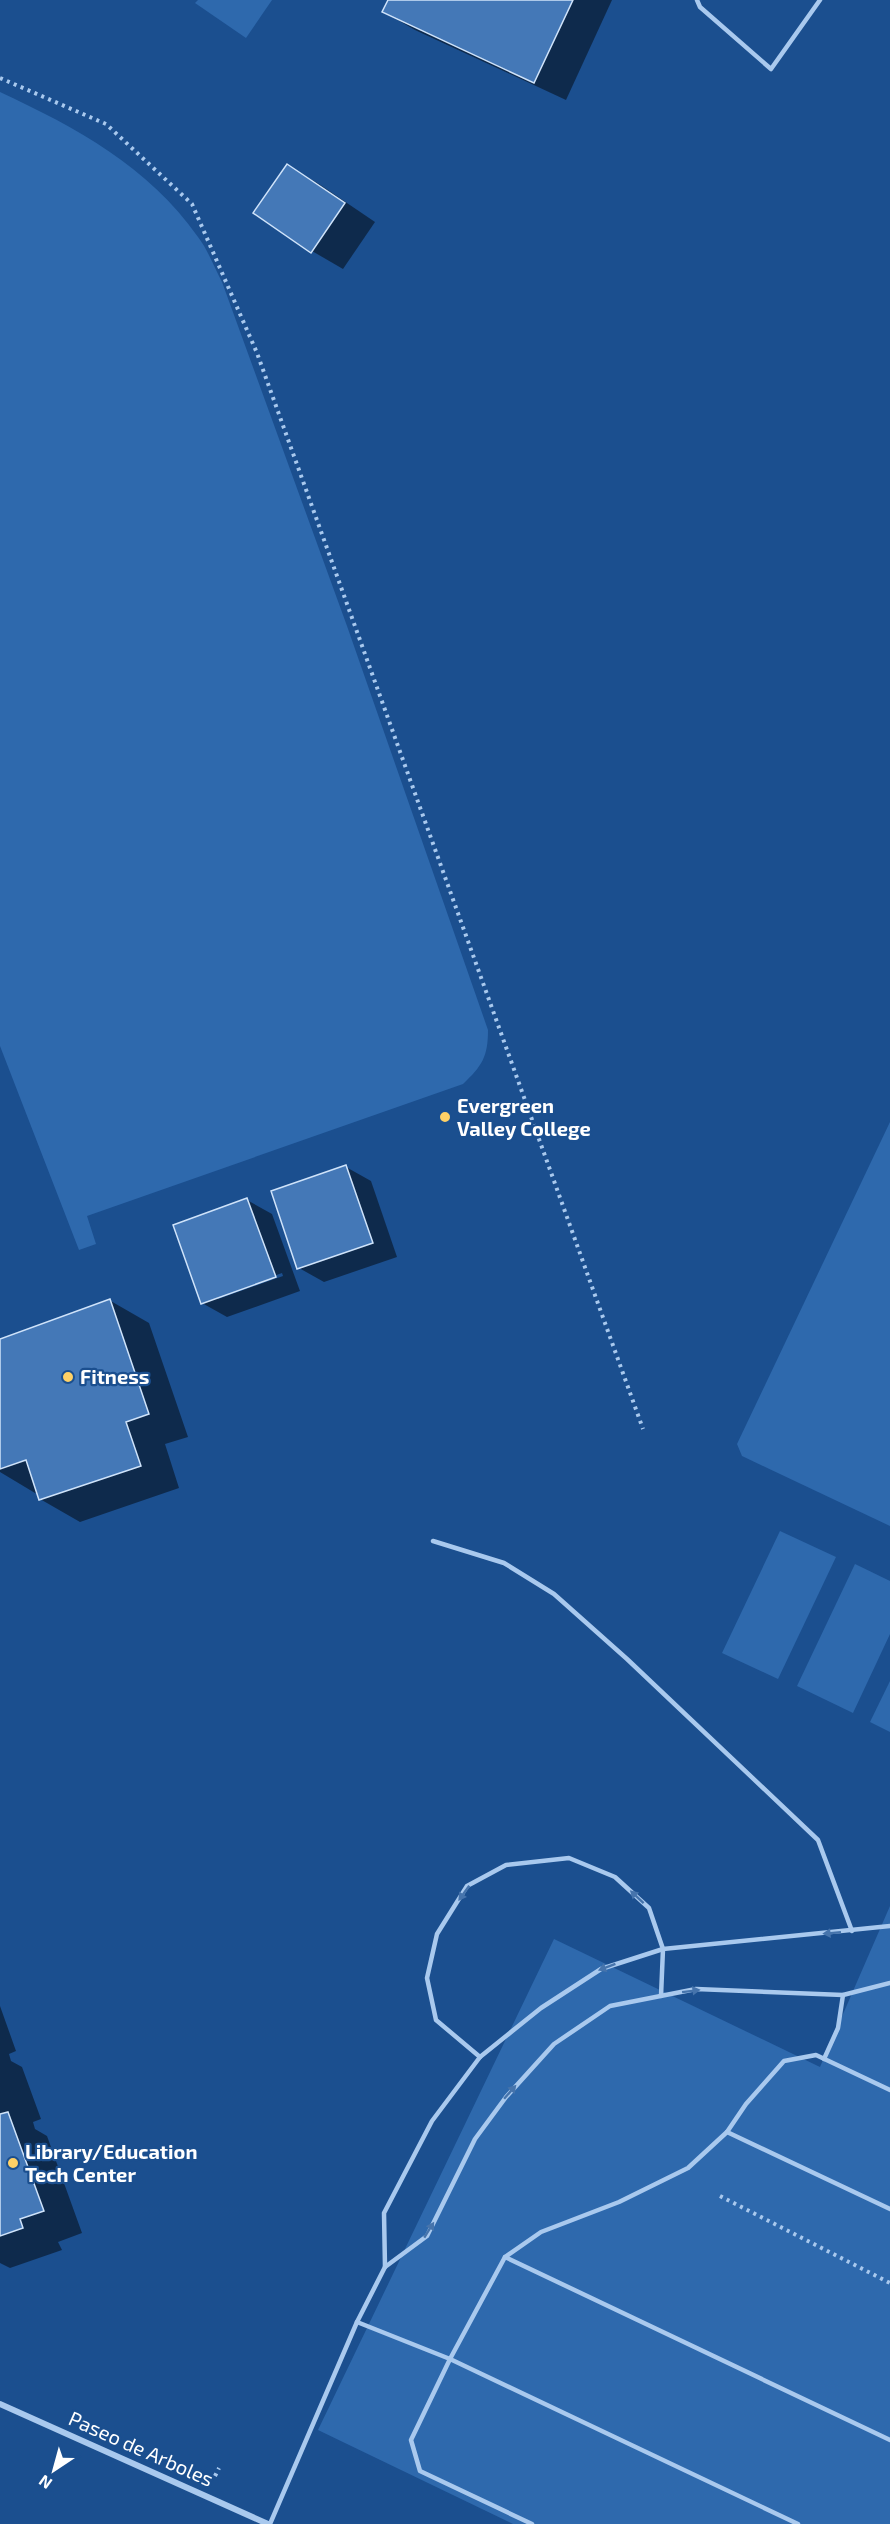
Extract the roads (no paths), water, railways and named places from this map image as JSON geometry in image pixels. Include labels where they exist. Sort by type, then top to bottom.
[{"type":"street","name":"Paseo de Arboles","points":[[0,2404],[269,2524]]},
{"type":"lane","points":[[697,0],[700,7],[771,69],[820,0]]},
{"type":"lane","points":[[433,1541],[504,1563],[554,1594],[627,1659],[818,1840],[852,1931]]},
{"type":"lane","points":[[480,2057],[436,2020],[427,1978],[437,1934],[467,1886],[506,1865],[569,1858],[615,1876],[649,1908],[663,1949],[661,1996]]},
{"type":"lane","points":[[385,2267],[384,2213],[432,2121],[480,2057],[541,2008],[601,1969],[663,1949],[890,1926]]},
{"type":"lane","points":[[269,2524],[357,2322],[385,2267],[427,2236],[475,2139],[506,2097],[554,2044],[610,2006],[696,1989],[843,1995],[890,1983]]},
{"type":"lane","points":[[824,2059],[838,2028],[843,1995]]},
{"type":"lane","points":[[532,2524],[420,2471],[411,2440],[450,2359],[505,2257],[541,2232],[619,2202],[687,2168],[727,2132],[746,2104],[784,2061],[816,2055],[890,2090]]},
{"type":"lane","points":[[727,2132],[890,2210]]},
{"type":"lane","points":[[505,2257],[890,2440]]},
{"type":"lane","points":[[357,2322],[450,2359],[798,2524]]},
{"type":"place","name":"Evergreen Valley College","points":[[445,1117]]},
{"type":"place","name":"Fitness","points":[[68,1377]]},
{"type":"place","name":"Library/Education Tech Center","points":[[13,2163]]}]
